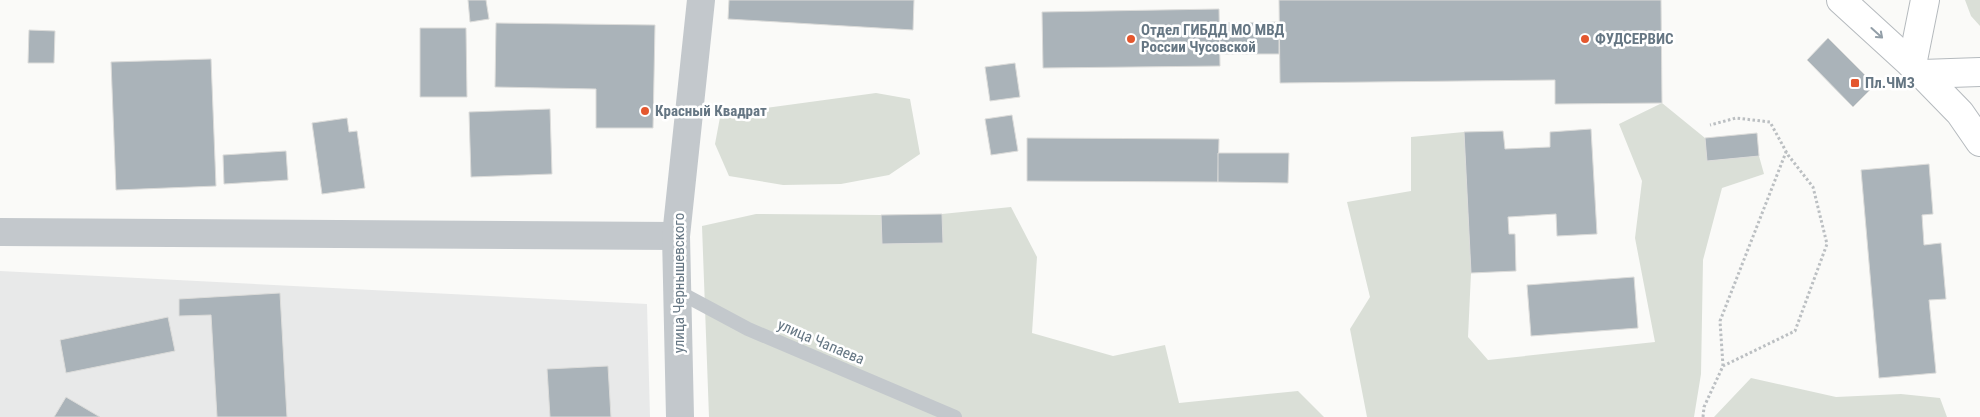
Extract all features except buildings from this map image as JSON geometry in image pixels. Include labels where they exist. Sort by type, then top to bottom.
[{"type":"main road","points":[[1840,0],[1917,69],[1960,113],[1980,142]]},
{"type":"main road","points":[[1917,69],[1925,0]]},
{"type":"main road","points":[[1917,69],[1980,72]]},
{"type":"street","name":"улица Чернышевского","points":[[680,417],[676,236],[701,0]]},
{"type":"street","points":[[0,232],[676,236]]},
{"type":"lane","name":"улица Чапаева","points":[[677,291],[748,329],[955,417]]},
{"type":"path","points":[[1710,124],[1736,118],[1770,122],[1786,151],[1813,187],[1827,244],[1796,331],[1723,366]]},
{"type":"path","points":[[1703,417],[1704,407],[1723,366],[1720,321],[1786,151]]},
{"type":"shaded area","points":[[1965,0],[1980,0],[1980,26],[1971,16]]},
{"type":"shaded area","points":[[876,93],[910,99],[920,154],[889,175],[841,184],[783,185],[729,176],[715,144],[721,112],[750,110]]},
{"type":"shaded area","points":[[1662,103],[1705,138],[1707,161],[1759,156],[1764,174],[1722,188],[1703,260],[1701,374],[1694,417],[1367,417],[1350,329],[1370,297],[1347,202],[1411,191],[1411,137],[1464,132],[1471,273],[1468,337],[1488,360],[1655,342],[1635,238],[1642,181],[1619,124]]},
{"type":"shaded area","points":[[1011,207],[1037,257],[1032,333],[1113,356],[1165,345],[1179,403],[1298,391],[1324,417],[709,417],[702,226],[756,214],[881,215],[882,244],[942,243],[942,214]]},
{"type":"shaded area","points":[[0,271],[647,304],[650,417],[0,417]]},
{"type":"shaded area","points":[[1751,378],[1836,397],[1901,394],[1940,398],[1947,417],[1714,417]]},
{"type":"place","name":"Отдел ГИБДД МО МВД России Чусовской","points":[[1131,39]]},
{"type":"place","name":"ФУДСЕРВИС","points":[[1585,39]]},
{"type":"place","name":"Пл.ЧМЗ","points":[[1855,83]]},
{"type":"place","name":"Красный Квадрат","points":[[645,111]]}]
